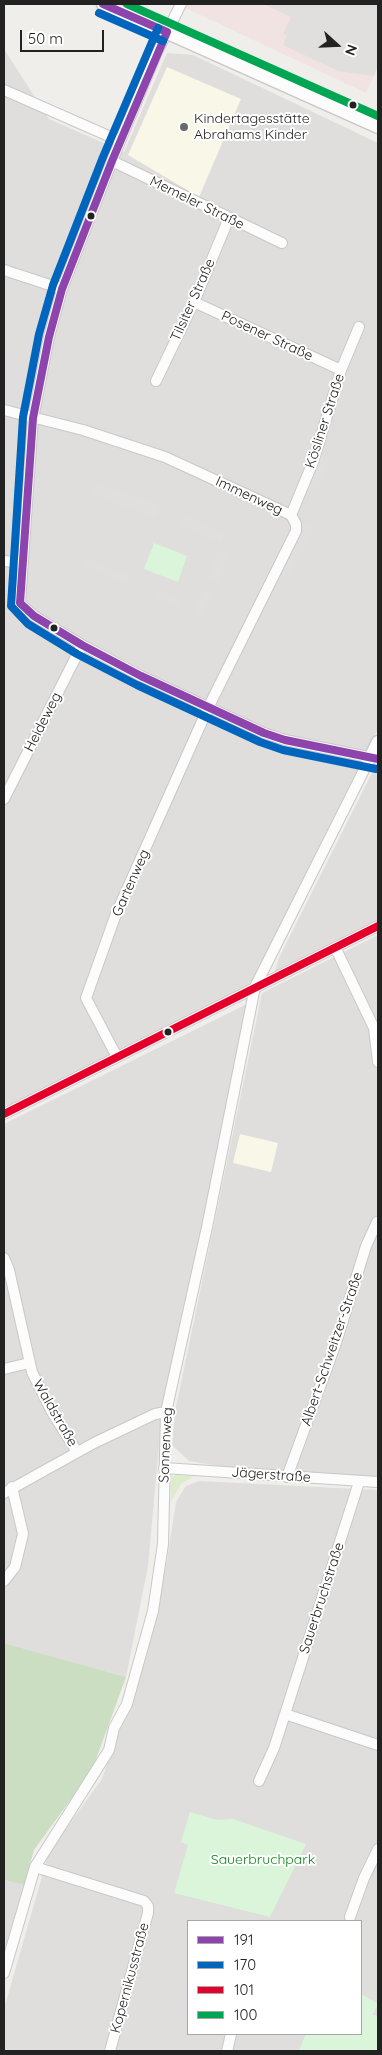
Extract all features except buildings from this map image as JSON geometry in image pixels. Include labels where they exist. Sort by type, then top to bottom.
[{"type":"street","points":[[103,4],[378,127]]},
{"type":"street","points":[[181,4],[167,32],[112,161],[62,289],[49,337],[33,418],[20,603],[34,616],[82,645],[208,708],[285,740],[374,758]]},
{"type":"street","points":[[4,90],[120,141]]},
{"type":"street","name":"Memeler Straße","points":[[112,161],[282,243]]},
{"type":"street","name":"Tilsiter Straße","points":[[156,381],[194,302],[229,218]]},
{"type":"street","points":[[4,270],[62,289]]},
{"type":"street","name":"Posener Straße","points":[[194,302],[341,370]]},
{"type":"street","name":"Kösliner Straße","points":[[291,515],[313,462],[341,370],[359,327]]},
{"type":"street","name":"Immenweg","points":[[4,410],[83,430],[165,458],[291,515],[296,524],[296,531],[257,606],[208,708]]},
{"type":"street","points":[[4,561],[23,563]]},
{"type":"street","name":"Heideweg","points":[[4,799],[82,645]]},
{"type":"street","name":"Gartenweg","points":[[117,1057],[86,998],[116,914],[208,708]]},
{"type":"street","name":"Sonnenweg","points":[[4,1973],[35,1867],[109,1750],[114,1728],[127,1704],[153,1611],[163,1544],[166,1412],[207,1227],[255,987],[374,758],[378,742]]},
{"type":"street","points":[[4,1114],[378,926]]},
{"type":"street","points":[[336,948],[374,1028],[378,1062]]},
{"type":"street","name":"Albert-Schweitzer-Straße","points":[[287,1477],[336,1344],[366,1246],[377,1222]]},
{"type":"street","name":"Waldstraße","points":[[4,1258],[9,1270],[32,1372],[52,1412],[77,1452]]},
{"type":"street","points":[[4,1369],[29,1363]]},
{"type":"street","points":[[4,1580],[15,1567],[24,1534],[8,1490],[77,1452],[155,1414],[166,1412]]},
{"type":"street","name":"Jägerstraße","points":[[164,1468],[378,1482]]},
{"type":"street","name":"Sauerbruchstraße","points":[[259,1781],[274,1748],[359,1482]]},
{"type":"street","points":[[285,1714],[378,1745]]},
{"type":"street","points":[[350,1917],[364,1878],[378,1849]]},
{"type":"street","name":"Kopernikusstraße","points":[[35,1867],[144,1901],[148,1906],[148,1913],[110,2051]]},
{"type":"street","points":[[227,2051],[231,2035]]},
{"type":"shaded area","points":[[177,4],[378,4],[378,66],[366,93]]},
{"type":"shaded area","points":[[263,4],[378,4],[378,66],[374,76],[338,71],[283,45],[287,35],[283,34],[291,17]]},
{"type":"shaded area","points":[[4,49],[49,119],[124,152],[167,53],[193,55],[378,143],[378,729],[248,991],[4,1114]]},
{"type":"shaded area","name":"Kindertagesstätte Abrahams Kinder","points":[[167,67],[241,99],[199,197],[128,155]]},
{"type":"shaded area","points":[[316,453],[330,459],[318,491],[304,486]]},
{"type":"shaded area","points":[[97,483],[160,505],[156,517],[93,495]]},
{"type":"shaded area","points":[[183,515],[225,534],[221,544],[179,524]]},
{"type":"shaded area","points":[[302,523],[315,528],[287,578],[274,573]]},
{"type":"shaded area","points":[[219,551],[229,555],[219,581],[208,577]]},
{"type":"shaded area","points":[[86,556],[130,577],[127,584],[82,564]]},
{"type":"shaded area","points":[[205,588],[213,592],[203,613],[195,610]]},
{"type":"shaded area","points":[[158,591],[180,599],[177,606],[156,597]]},
{"type":"shaded area","points":[[378,761],[378,926],[271,983],[279,958]]},
{"type":"shaded area","points":[[378,935],[378,1477],[261,1473],[189,1461],[172,1445],[175,1412],[262,993]]},
{"type":"shaded area","points":[[247,1004],[205,1223],[162,1413],[148,1566],[126,1677],[4,1643],[4,1124]]},
{"type":"shaded area","points":[[240,1134],[278,1143],[271,1172],[233,1163]]},
{"type":"shaded area","points":[[199,1481],[378,1490],[378,2004],[362,1995],[362,1920],[187,1920],[187,2035],[306,2035],[299,2051],[4,2051],[4,2009],[49,1852],[102,1779],[139,1676],[167,1561],[176,1502],[186,1486]]},
{"type":"shaded area","points":[[4,1880],[24,1885],[4,1952]]},
{"type":"shaded area","points":[[378,2004],[378,2016],[372,2015]]},
{"type":"green space","points":[[154,543],[187,556],[178,582],[144,569]]},
{"type":"green space","points":[[175,1475],[194,1476],[181,1484],[171,1502],[171,1477]]},
{"type":"green space","points":[[4,1643],[126,1677],[92,1770],[34,1850],[24,1885],[4,1880]]},
{"type":"green space","name":"Sauerbruchpark","points":[[190,1812],[217,1820],[233,1819],[306,1844],[270,1917],[174,1893],[188,1845],[181,1842]]},
{"type":"green space","points":[[362,1995],[378,2004],[372,2015],[378,2016],[378,2051],[299,2051],[306,2035],[362,2035]]},
{"type":"transit line","name":"191","points":[[103,4],[167,32]]},
{"type":"transit line","name":"100","points":[[127,4],[378,116]]},
{"type":"transit line","name":"170","points":[[99,13],[163,41]]},
{"type":"transit line","name":"170","points":[[158,28],[103,157],[53,285],[39,334],[23,417],[11,606],[28,624],[77,654],[137,685],[260,742],[283,750],[376,769]]},
{"type":"transit line","name":"191","points":[[167,32],[112,161],[62,289],[49,337],[33,418],[20,603],[34,616],[82,645],[141,676],[264,733],[285,740],[378,759]]},
{"type":"transit line","name":"101","points":[[4,1114],[378,926]]},
{"type":"place","name":"Kindertagesstätte Abrahams Kinder","points":[[184,127]]}]
